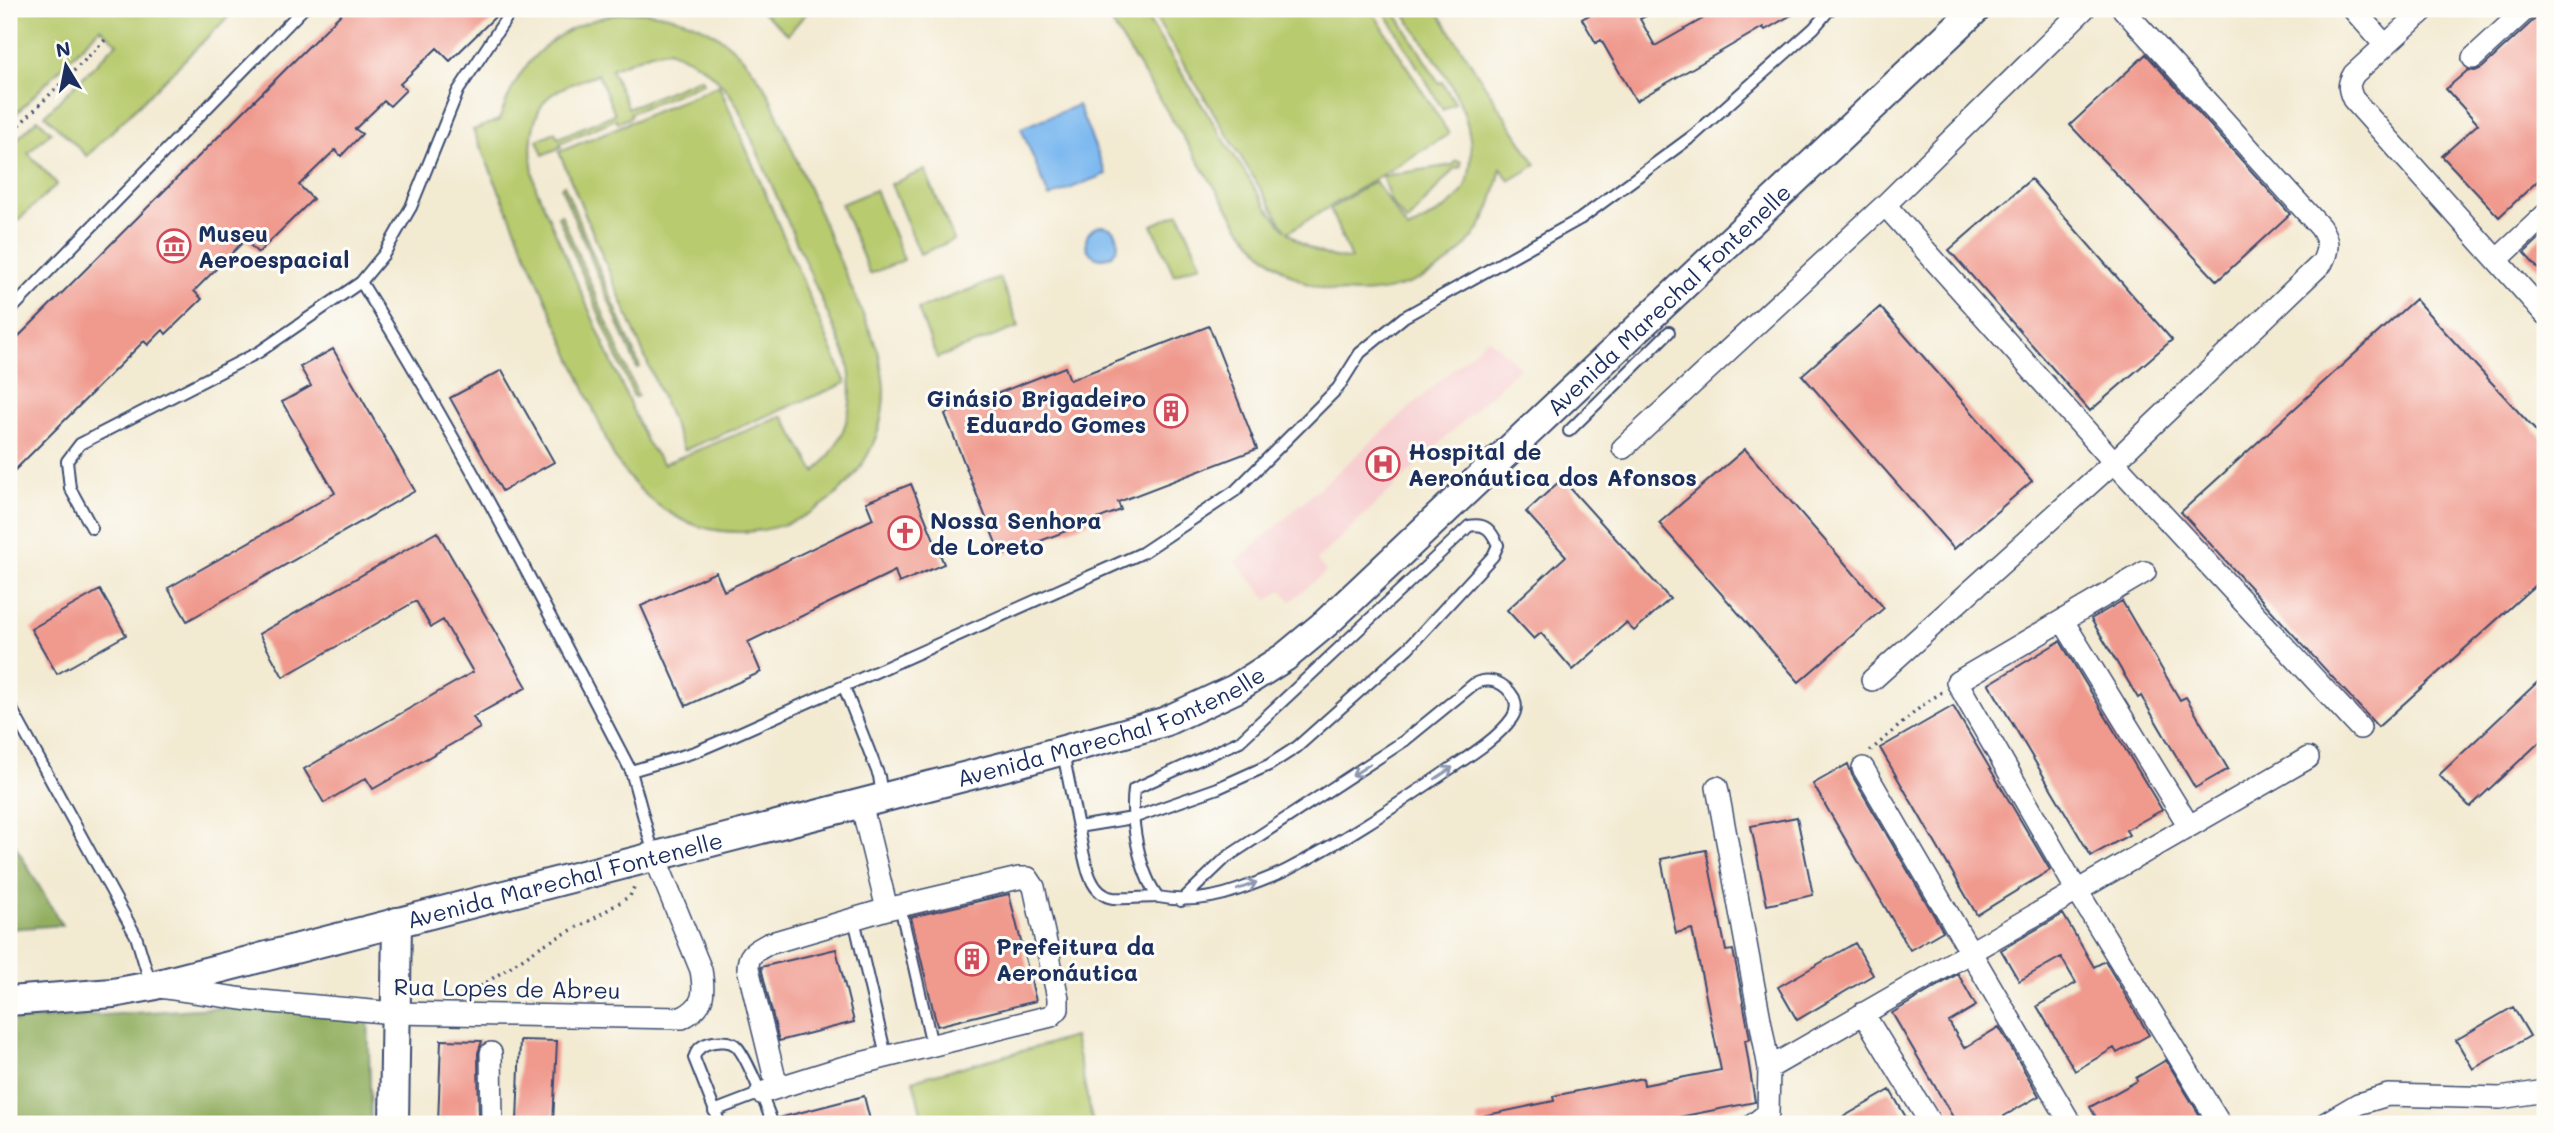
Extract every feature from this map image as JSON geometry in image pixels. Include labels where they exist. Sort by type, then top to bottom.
[{"type":"main road","name":"Avenida Marechal Fontenelle","points":[[9,1002],[113,993],[151,986],[1062,750],[1164,722],[1234,689],[1285,657],[1326,624],[1468,489],[1573,408],[1976,9]]},
{"type":"main road","points":[[394,1124],[397,922]]},
{"type":"street","points":[[1623,448],[1885,205],[2084,9]]},
{"type":"street","points":[[1872,680],[2114,462],[2322,263],[2328,251],[2327,237],[2320,227],[2123,9]]},
{"type":"street","points":[[2353,9],[2385,45]]},
{"type":"street","points":[[2425,9],[2354,74],[2349,89],[2353,99],[2545,314]]},
{"type":"street","points":[[2473,58],[2526,9]]},
{"type":"street","points":[[1885,205],[2114,462],[2360,728]]},
{"type":"street","points":[[2497,259],[2545,215]]},
{"type":"street","points":[[2145,572],[1957,682],[2076,890],[2220,1124]]},
{"type":"street","points":[[2063,621],[2189,826]]},
{"type":"street","points":[[1769,1068],[2308,758]]},
{"type":"street","points":[[1863,768],[2071,1124]]},
{"type":"street","points":[[1717,787],[1769,1068],[1765,1120]]},
{"type":"street","points":[[871,800],[894,907]]},
{"type":"street","name":"Rua Lopes de Abreu","points":[[151,986],[250,1000],[394,1013],[682,1018],[695,1011],[702,1000],[704,986],[701,970],[645,858]]},
{"type":"street","points":[[1018,878],[1028,878],[1034,887],[1058,998],[1058,1009],[1051,1016],[886,1056],[769,1090],[748,958],[768,944],[894,907],[1018,878]]},
{"type":"street","points":[[1863,1013],[1931,1124]]},
{"type":"street","points":[[491,1053],[492,1124]]},
{"type":"street","points":[[2324,1124],[2358,1104],[2388,1095],[2500,1098],[2545,1091]]},
{"type":"lane","points":[[9,312],[303,9]]},
{"type":"lane","points":[[92,528],[70,488],[67,461],[80,444],[258,352],[360,282],[384,254],[411,207],[458,91],[509,15],[516,9]]},
{"type":"lane","points":[[631,771],[695,752],[1142,553],[1235,491],[1338,388],[1360,353],[1404,317],[1580,219],[1625,187],[1694,135],[1814,28],[1830,9]]},
{"type":"lane","points":[[360,282],[399,343],[485,492],[631,771],[645,858]]},
{"type":"lane","points":[[1543,434],[1669,332]]},
{"type":"lane","points":[[1569,431],[1573,408]]},
{"type":"lane","points":[[1468,489],[1502,475]]},
{"type":"lane","points":[[1078,827],[1133,818],[1218,788],[1269,765],[1297,747],[1408,648],[1493,556],[1498,545],[1490,530],[1480,524],[1469,526],[1240,741],[1134,789],[1133,818],[1145,872],[1158,897]]},
{"type":"lane","points":[[1062,750],[1092,885],[1100,894],[1112,898],[1158,897],[1181,901],[1233,891],[1283,872],[1355,834],[1481,747],[1511,719],[1516,709],[1514,699],[1504,686],[1491,680],[1474,684],[1404,741],[1227,857],[1181,901]]},
{"type":"lane","points":[[844,687],[879,776],[871,800]]},
{"type":"lane","points":[[9,704],[136,936],[151,986]]},
{"type":"lane","points":[[894,907],[932,1045]]},
{"type":"lane","points":[[854,919],[886,1056]]},
{"type":"lane","points":[[720,1124],[695,1065],[696,1050],[715,1042],[735,1044],[769,1090],[773,1124]]},
{"type":"lane","points":[[714,1111],[769,1090]]},
{"type":"path","points":[[9,135],[106,39]]},
{"type":"path","points":[[1863,768],[1863,759],[1873,747],[1923,705],[1957,682]]},
{"type":"path","points":[[440,1013],[543,945],[630,896],[645,858]]},
{"type":"shaded area","name":"Hospital de Aeronáutica dos Afonsos","points":[[1488,338],[1520,367],[1317,560],[1326,572],[1291,601],[1282,590],[1268,600],[1236,562]]},
{"type":"green space","points":[[9,9],[236,9],[87,156],[45,115],[117,43],[100,28],[9,121]]},
{"type":"green space","points":[[759,9],[810,9],[788,34]]},
{"type":"green space","points":[[1103,9],[1141,9],[1268,209],[1286,230],[1150,9],[1371,9],[1449,134],[1288,232],[1309,248],[1326,255],[1351,259],[1330,209],[1375,181],[1408,230],[1453,202],[1467,182],[1471,146],[1460,104],[1439,64],[1401,9],[1436,9],[1536,165],[1509,181],[1501,168],[1487,214],[1473,237],[1455,256],[1434,272],[1385,290],[1358,293],[1306,283],[1270,260],[1241,229]]},
{"type":"green space","points":[[1383,9],[1393,9],[1439,83],[1442,82],[1455,103],[1443,110]]},
{"type":"green space","points":[[641,12],[682,19],[716,35],[744,59],[768,93],[878,350],[884,392],[878,429],[864,462],[841,489],[813,511],[781,525],[746,532],[710,529],[675,516],[648,498],[627,475],[614,457],[473,130],[499,120],[514,85],[528,64],[554,39],[587,23]],"holes":[[[668,50],[716,78],[737,105],[847,358],[851,389],[847,419],[835,447],[815,472],[783,416],[663,464],[646,441],[536,188],[531,156],[532,133],[539,112],[549,97],[569,85],[598,74],[615,114],[558,138],[555,132],[537,140],[543,155],[561,147],[560,143],[616,119],[618,123],[631,117],[630,113],[703,83],[701,78],[628,108],[611,69],[651,53]]]},
{"type":"green space","points":[[719,85],[846,383],[684,450],[559,152]]},
{"type":"green space","points":[[38,119],[51,132],[28,153],[57,184],[9,229],[9,147]]},
{"type":"green space","points":[[1456,161],[1461,162],[1461,167],[1454,169],[1407,222],[1391,202],[1382,176],[1453,165]]},
{"type":"green space","points":[[925,170],[954,240],[920,254],[891,184]]},
{"type":"green space","points":[[564,185],[640,367],[637,368],[561,187]]},
{"type":"green space","points":[[875,190],[904,260],[870,274],[841,204]]},
{"type":"green space","points":[[1179,213],[1201,264],[1174,275],[1152,225]]},
{"type":"green space","points":[[561,214],[638,396],[634,397],[558,216]]},
{"type":"green space","points":[[1000,278],[1019,327],[937,358],[918,309]]},
{"type":"green space","points":[[9,835],[62,925],[9,929]]},
{"type":"green space","points":[[213,1008],[368,1011],[371,1124],[9,1124],[9,1021]]},
{"type":"green space","points":[[1074,1037],[1093,1124],[924,1124],[913,1080]]},
{"type":"water","points":[[1078,105],[1106,174],[1049,197],[1021,128]]},
{"type":"water","points":[[1102,226],[1113,231],[1118,242],[1113,253],[1102,258],[1091,253],[1086,242],[1091,231]]},
{"type":"building","name":"Museu Aeroespacial","points":[[346,9],[503,9],[450,61],[437,48],[400,84],[406,90],[390,106],[384,101],[355,129],[362,134],[341,156],[335,150],[299,185],[313,199],[258,253],[245,240],[194,291],[202,299],[166,334],[163,330],[148,345],[144,341],[9,476],[9,346]]},
{"type":"building","points":[[1600,9],[1659,9],[1640,19],[1655,46],[1720,9],[1802,9],[1765,30],[1763,27],[1636,101],[1601,40],[1596,43],[1582,19]]},
{"type":"building","points":[[2539,9],[2545,9],[2545,174],[2499,217],[2442,156],[2478,124],[2446,89],[2468,70],[2482,68],[2535,19]]},
{"type":"building","points":[[2146,54],[2290,214],[2217,281],[2070,125]]},
{"type":"building","points":[[2031,179],[2172,340],[2090,411],[1949,250]]},
{"type":"building","points":[[2545,233],[2545,276],[2524,253]]},
{"type":"building","points":[[2415,299],[2545,441],[2545,576],[2378,727],[2181,512]]},
{"type":"building","points":[[1880,307],[2032,481],[1954,549],[1802,375]]},
{"type":"building","points":[[1209,326],[1257,449],[1118,502],[1121,510],[1001,556],[945,414],[1065,367],[1070,380]]},
{"type":"building","points":[[333,349],[415,491],[187,621],[168,588],[335,493],[282,402],[311,386],[300,367]]},
{"type":"building","points":[[502,370],[554,462],[502,491],[450,398]]},
{"type":"building","points":[[1745,449],[1884,608],[1799,682],[1659,523]]},
{"type":"building","points":[[1562,479],[1670,599],[1634,631],[1626,623],[1573,670],[1541,633],[1534,639],[1507,610],[1566,556],[1526,512]]},
{"type":"building","points":[[911,484],[944,564],[899,583],[895,571],[748,642],[761,672],[686,706],[641,606],[716,572],[724,591],[873,519],[866,502]]},
{"type":"building","points":[[437,532],[527,687],[473,717],[480,728],[373,789],[366,778],[324,803],[304,769],[473,672],[443,620],[431,627],[416,601],[283,677],[259,634]]},
{"type":"building","points":[[100,590],[126,635],[57,674],[31,629]]},
{"type":"building","points":[[2122,601],[2180,700],[2186,697],[2228,769],[2195,788],[2141,696],[2138,698],[2091,619]]},
{"type":"building","points":[[2060,641],[2162,810],[2126,830],[2129,835],[2091,856],[1989,684]]},
{"type":"building","points":[[2545,675],[2545,737],[2470,807],[2439,775]]},
{"type":"building","points":[[1953,706],[2050,870],[1977,915],[1880,748]]},
{"type":"building","points":[[1848,764],[1943,931],[1910,950],[1813,784]]},
{"type":"building","points":[[1797,817],[1813,895],[1767,905],[1751,826]]},
{"type":"building","points":[[1706,850],[1726,951],[1733,950],[1740,985],[1750,1039],[1745,1040],[1755,1102],[1644,1124],[1478,1124],[1477,1117],[1554,1101],[1553,1096],[1643,1078],[1644,1085],[1721,1070],[1692,929],[1676,933],[1661,859]]},
{"type":"building","name":"Prefeitura da Aeronáutica","points":[[1009,894],[1036,1001],[937,1026],[911,917]]},
{"type":"building","points":[[2063,914],[2094,967],[2105,961],[2149,1035],[2117,1053],[2114,1048],[2075,1071],[2037,1006],[2076,983],[2061,957],[2019,981],[2001,950]]},
{"type":"building","points":[[1855,943],[1873,975],[1797,1020],[1778,987]]},
{"type":"building","points":[[836,949],[854,1022],[779,1041],[761,967]]},
{"type":"building","points":[[1958,974],[1976,1006],[1949,1022],[1964,1048],[1999,1027],[2039,1096],[2004,1116],[2009,1124],[1957,1124],[1892,1013]]},
{"type":"building","points":[[2513,1007],[2530,1036],[2473,1069],[2456,1040]]},
{"type":"building","points":[[441,1040],[482,1041],[478,1053],[479,1124],[438,1124]]},
{"type":"building","points":[[520,1040],[557,1041],[553,1123],[517,1122]]},
{"type":"building","points":[[2166,1060],[2205,1124],[2100,1124],[2090,1107],[2137,1081],[2136,1078]]},
{"type":"building","points":[[1890,1090],[1910,1124],[1831,1124]]},
{"type":"building","points":[[864,1096],[871,1124],[781,1124],[779,1118]]},
{"type":"place","name":"Museu Aeroespacial","points":[[174,246]]},
{"type":"place","name":"Ginásio Brigadeiro Eduardo Gomes","points":[[1171,411]]},
{"type":"place","name":"Hospital de Aeronáutica dos Afonsos","points":[[1383,464]]},
{"type":"place","name":"Nossa Senhora de Loreto","points":[[905,533]]},
{"type":"place","name":"Prefeitura da Aeronáutica","points":[[972,959]]}]
